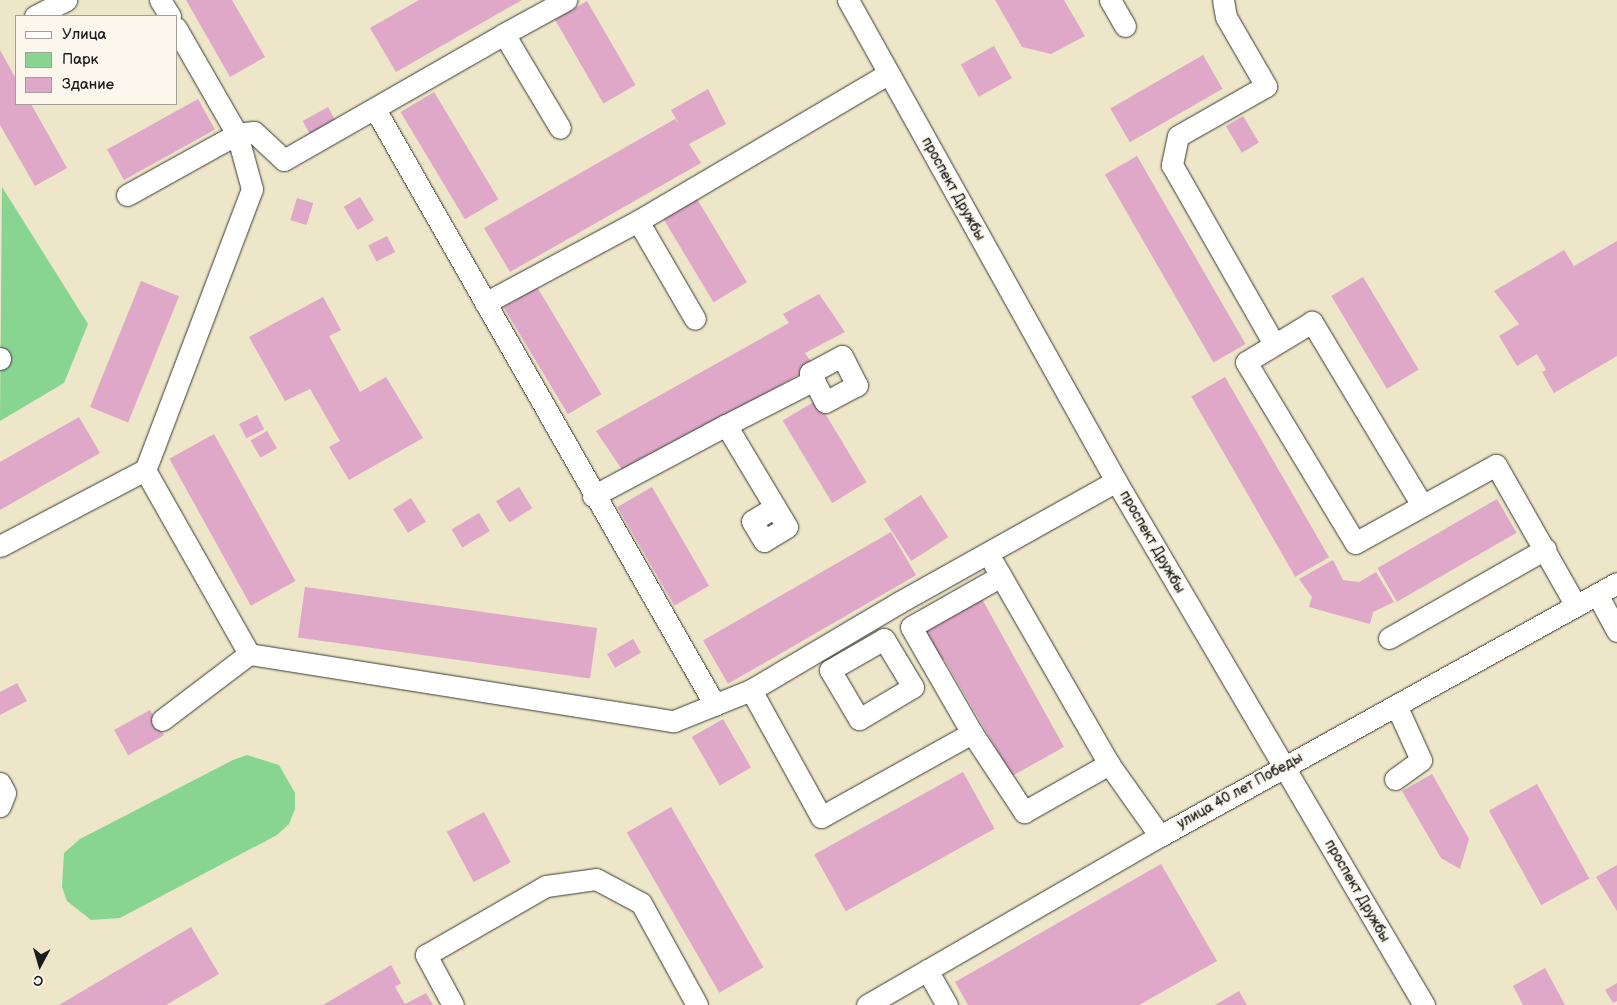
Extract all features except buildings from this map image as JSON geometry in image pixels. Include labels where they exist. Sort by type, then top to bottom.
[{"type":"street","points":[[37,15],[66,0]]},
{"type":"street","points":[[160,0],[169,15]]},
{"type":"street","points":[[127,195],[237,134],[254,132],[284,160],[566,0]]},
{"type":"street","name":"проспект Дружбы","points":[[848,0],[1116,480],[1424,1005]]},
{"type":"street","points":[[1110,0],[1125,26]]},
{"type":"street","points":[[1223,0],[1226,17],[1266,86],[1178,136],[1172,165],[1274,344]]},
{"type":"street","points":[[0,546],[145,470],[252,189],[237,134],[178,31]]},
{"type":"street","points":[[504,34],[560,128]]},
{"type":"street","points":[[485,303],[638,221],[889,73]]},
{"type":"street","points":[[375,109],[715,706]]},
{"type":"street","points":[[638,221],[695,320]]},
{"type":"street","points":[[1422,505],[1312,322],[1246,362],[1355,543],[1496,465],[1576,606]]},
{"type":"street","points":[[594,496],[814,380]]},
{"type":"street","points":[[726,425],[775,507]]},
{"type":"street","points":[[145,470],[249,654]]},
{"type":"street","points":[[162,720],[249,654],[674,721],[751,690],[1116,480]]},
{"type":"street","points":[[1389,638],[1545,549]]},
{"type":"street","points":[[988,553],[1109,764],[1160,836]]},
{"type":"street","points":[[1001,576],[911,627],[972,733],[1024,812],[1109,764]]},
{"type":"street","name":"улица 40 лет Победы","points":[[867,1005],[1284,766],[1617,584]]},
{"type":"street","points":[[1597,594],[1617,631]]},
{"type":"street","points":[[865,624],[875,644]]},
{"type":"street","points":[[751,690],[821,816],[972,733]]},
{"type":"street","points":[[1395,779],[1421,760],[1396,705]]},
{"type":"street","points":[[0,782],[5,793],[0,806]]},
{"type":"street","points":[[453,1005],[426,955],[546,886],[596,879],[641,903],[697,1005]]},
{"type":"street","points":[[927,970],[947,1005]]},
{"type":"green space","points":[[2,187],[88,324],[64,383],[0,421]]},
{"type":"green space","points":[[247,755],[279,765],[295,793],[295,809],[289,824],[277,835],[120,918],[91,920],[67,901],[62,887],[64,853],[80,839],[233,760]]}]
